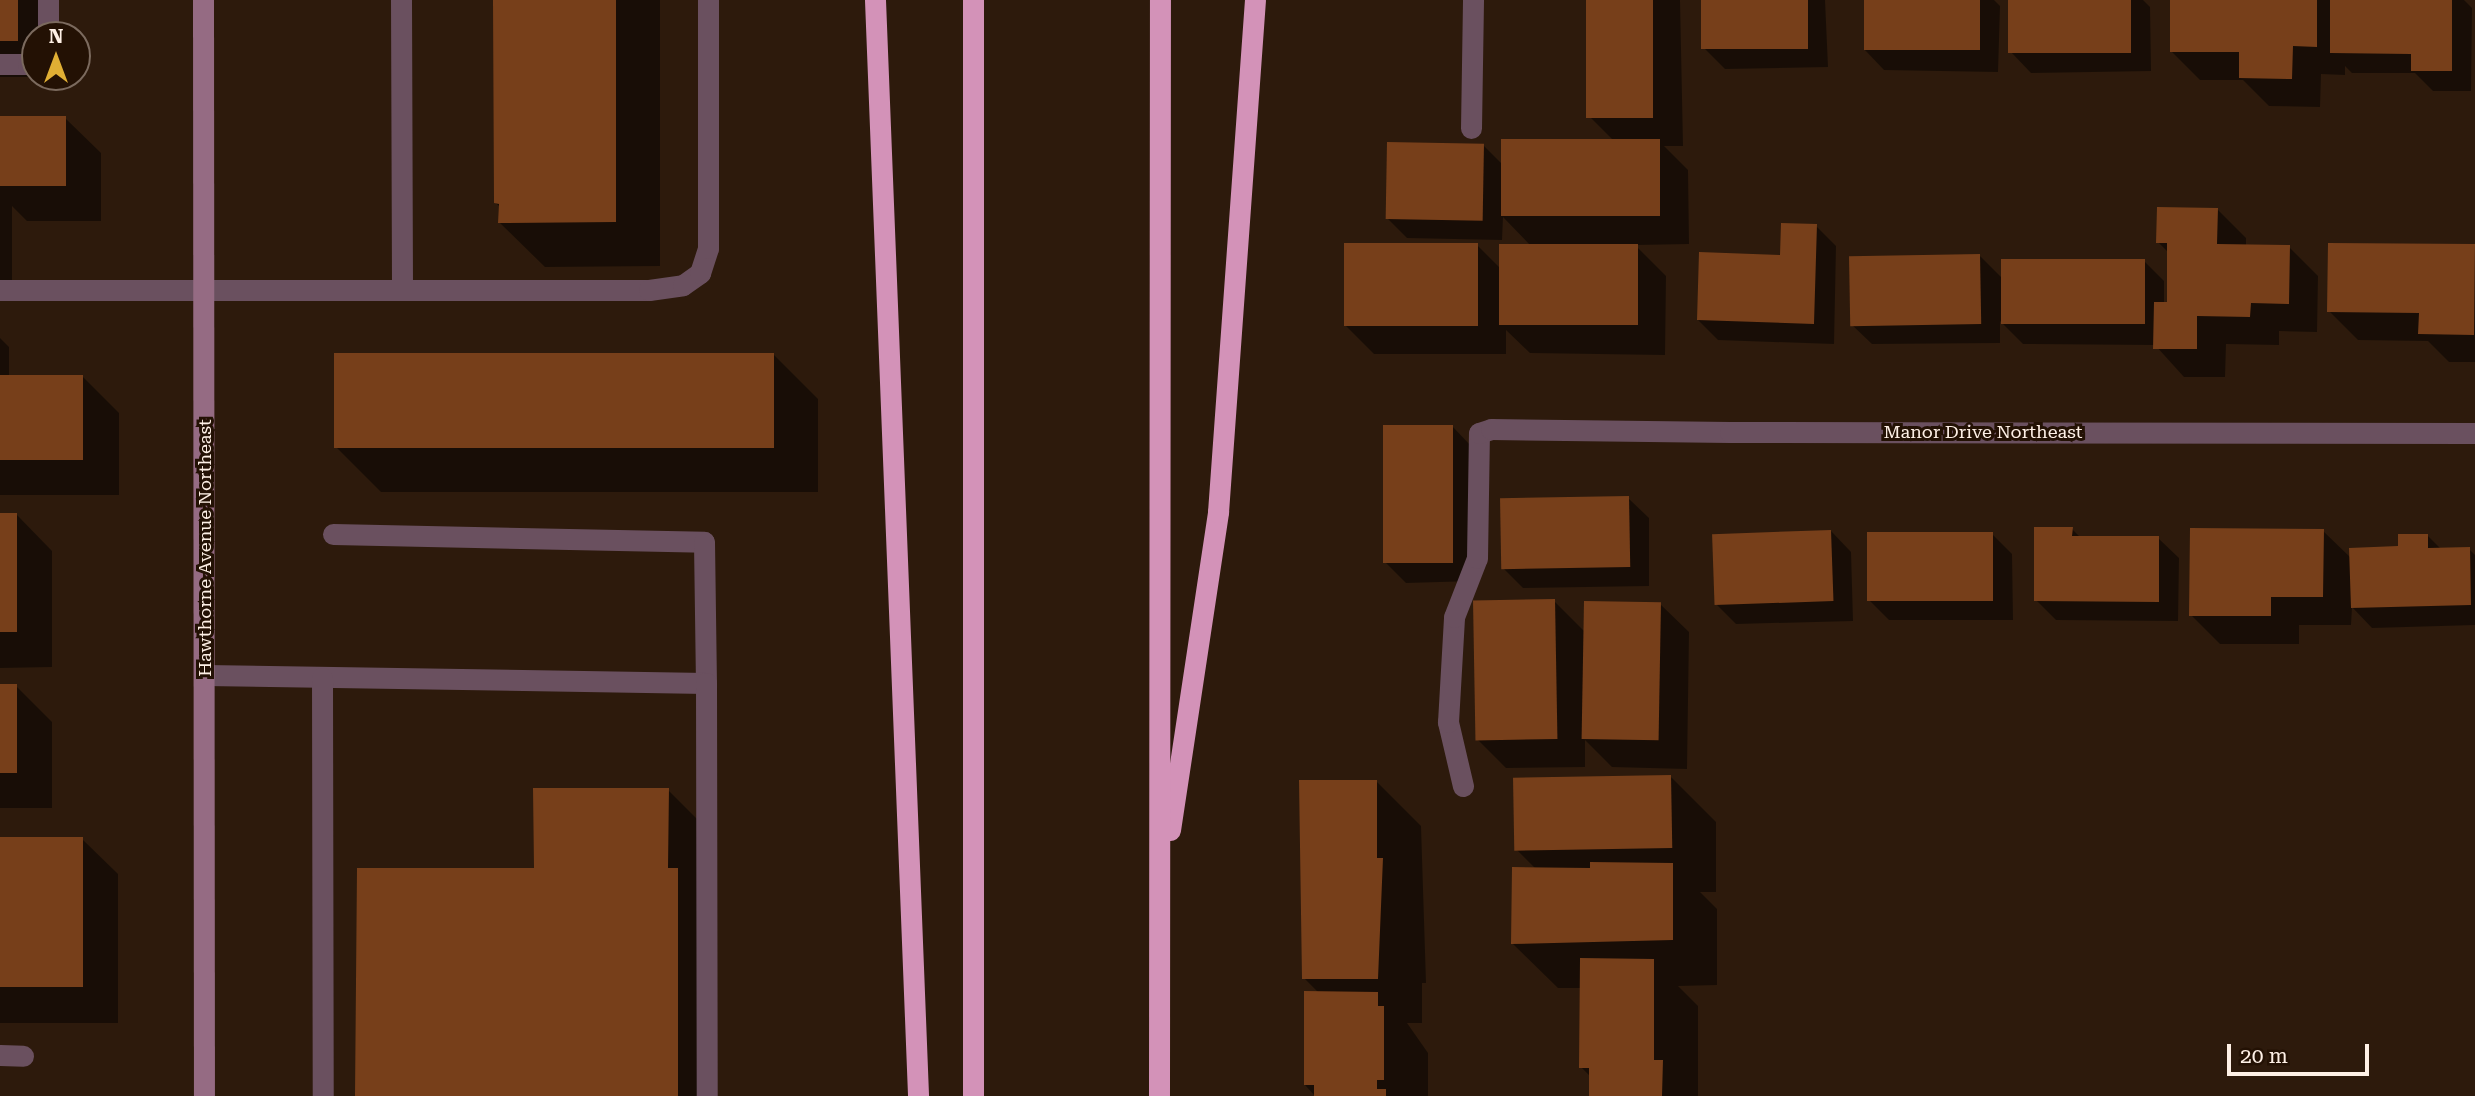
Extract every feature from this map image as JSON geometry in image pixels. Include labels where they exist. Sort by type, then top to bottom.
[{"type":"highway","points":[[875,0],[918,1096]]},
{"type":"highway","points":[[973,0],[973,1096]]},
{"type":"highway","points":[[1159,1096],[1160,0]]},
{"type":"highway","points":[[1159,898],[1218,512],[1255,0]]},
{"type":"main road","name":"Hawthorne Avenue Northeast","points":[[204,0],[204,1096]]},
{"type":"street","points":[[48,0],[48,21]]},
{"type":"street","points":[[401,0],[402,290]]},
{"type":"street","points":[[0,290],[649,290],[683,285],[700,273],[708,248],[708,0]]},
{"type":"street","points":[[1471,128],[1473,0]]},
{"type":"street","points":[[0,64],[21,64]]},
{"type":"street","name":"Manor Drive Northeast","points":[[1463,786],[1448,722],[1454,617],[1477,558],[1479,433],[1491,429],[2475,433]]},
{"type":"street","points":[[333,534],[704,542],[707,1096]]},
{"type":"street","points":[[205,676],[706,683]]},
{"type":"street","points":[[322,678],[323,1096]]},
{"type":"street","points":[[0,1055],[23,1056]]},
{"type":"building","points":[[0,0],[18,0],[18,41],[0,41]]},
{"type":"building","points":[[493,0],[616,0],[616,222],[498,223],[499,204],[494,203]]},
{"type":"building","points":[[1586,0],[1653,0],[1653,118],[1586,118]]},
{"type":"building","points":[[1701,0],[1808,0],[1808,49],[1701,49]]},
{"type":"building","points":[[1864,0],[1980,0],[1980,50],[1864,50]]},
{"type":"building","points":[[2008,0],[2131,0],[2131,53],[2008,53]]},
{"type":"building","points":[[2170,0],[2317,0],[2317,47],[2293,46],[2292,79],[2239,78],[2239,52],[2170,52]]},
{"type":"building","points":[[2330,0],[2452,0],[2452,71],[2411,71],[2411,54],[2330,53]]},
{"type":"building","points":[[0,116],[66,116],[66,186],[0,186]]},
{"type":"building","points":[[1501,139],[1660,139],[1660,216],[1501,216]]},
{"type":"building","points":[[1387,142],[1484,144],[1483,221],[1386,219]]},
{"type":"building","points":[[2157,207],[2218,208],[2217,244],[2290,245],[2289,304],[2251,303],[2250,317],[2197,316],[2197,349],[2153,349],[2154,302],[2167,302],[2167,243],[2156,243]]},
{"type":"building","points":[[1781,223],[1817,224],[1814,324],[1697,320],[1699,252],[1780,255]]},
{"type":"building","points":[[1344,243],[1478,243],[1478,326],[1344,326]]},
{"type":"building","points":[[2328,243],[2475,244],[2474,335],[2418,334],[2419,313],[2327,312]]},
{"type":"building","points":[[1499,244],[1638,244],[1638,325],[1499,325]]},
{"type":"building","points":[[1980,254],[1981,324],[1850,326],[1849,256]]},
{"type":"building","points":[[2001,259],[2145,259],[2145,324],[2001,324]]},
{"type":"building","points":[[334,353],[774,353],[774,448],[334,448]]},
{"type":"building","points":[[0,375],[83,375],[83,460],[0,460]]},
{"type":"building","points":[[1383,425],[1453,425],[1453,563],[1383,563]]},
{"type":"building","points":[[1629,496],[1630,567],[1501,569],[1500,498]]},
{"type":"building","points":[[0,513],[17,513],[17,632],[0,632]]},
{"type":"building","points":[[2034,527],[2073,527],[2072,536],[2159,536],[2159,602],[2034,601]]},
{"type":"building","points":[[2190,528],[2324,529],[2323,597],[2271,597],[2271,616],[2189,616]]},
{"type":"building","points":[[1831,530],[1833,601],[1715,605],[1712,534]]},
{"type":"building","points":[[1867,532],[1993,532],[1993,601],[1867,601]]},
{"type":"building","points":[[2398,534],[2428,534],[2428,548],[2470,547],[2471,605],[2351,608],[2349,548],[2398,546]]},
{"type":"building","points":[[1555,599],[1557,739],[1475,740],[1473,600]]},
{"type":"building","points":[[1584,601],[1661,602],[1659,740],[1582,739]]},
{"type":"building","points":[[0,684],[17,684],[17,773],[0,773]]},
{"type":"building","points":[[1671,775],[1672,848],[1514,851],[1513,778]]},
{"type":"building","points":[[1299,780],[1377,780],[1377,858],[1383,858],[1378,979],[1302,979]]},
{"type":"building","points":[[533,788],[669,788],[668,868],[678,868],[678,1096],[355,1096],[357,868],[534,868]]},
{"type":"building","points":[[0,837],[83,837],[83,987],[0,987]]},
{"type":"building","points":[[1590,862],[1673,863],[1673,940],[1511,944],[1512,867],[1590,868]]},
{"type":"building","points":[[1580,958],[1654,959],[1654,1060],[1663,1060],[1662,1096],[1589,1096],[1589,1068],[1579,1068]]},
{"type":"building","points":[[1304,991],[1378,992],[1378,1006],[1384,1006],[1384,1080],[1377,1080],[1377,1089],[1386,1089],[1386,1096],[1314,1096],[1314,1085],[1304,1085]]}]
